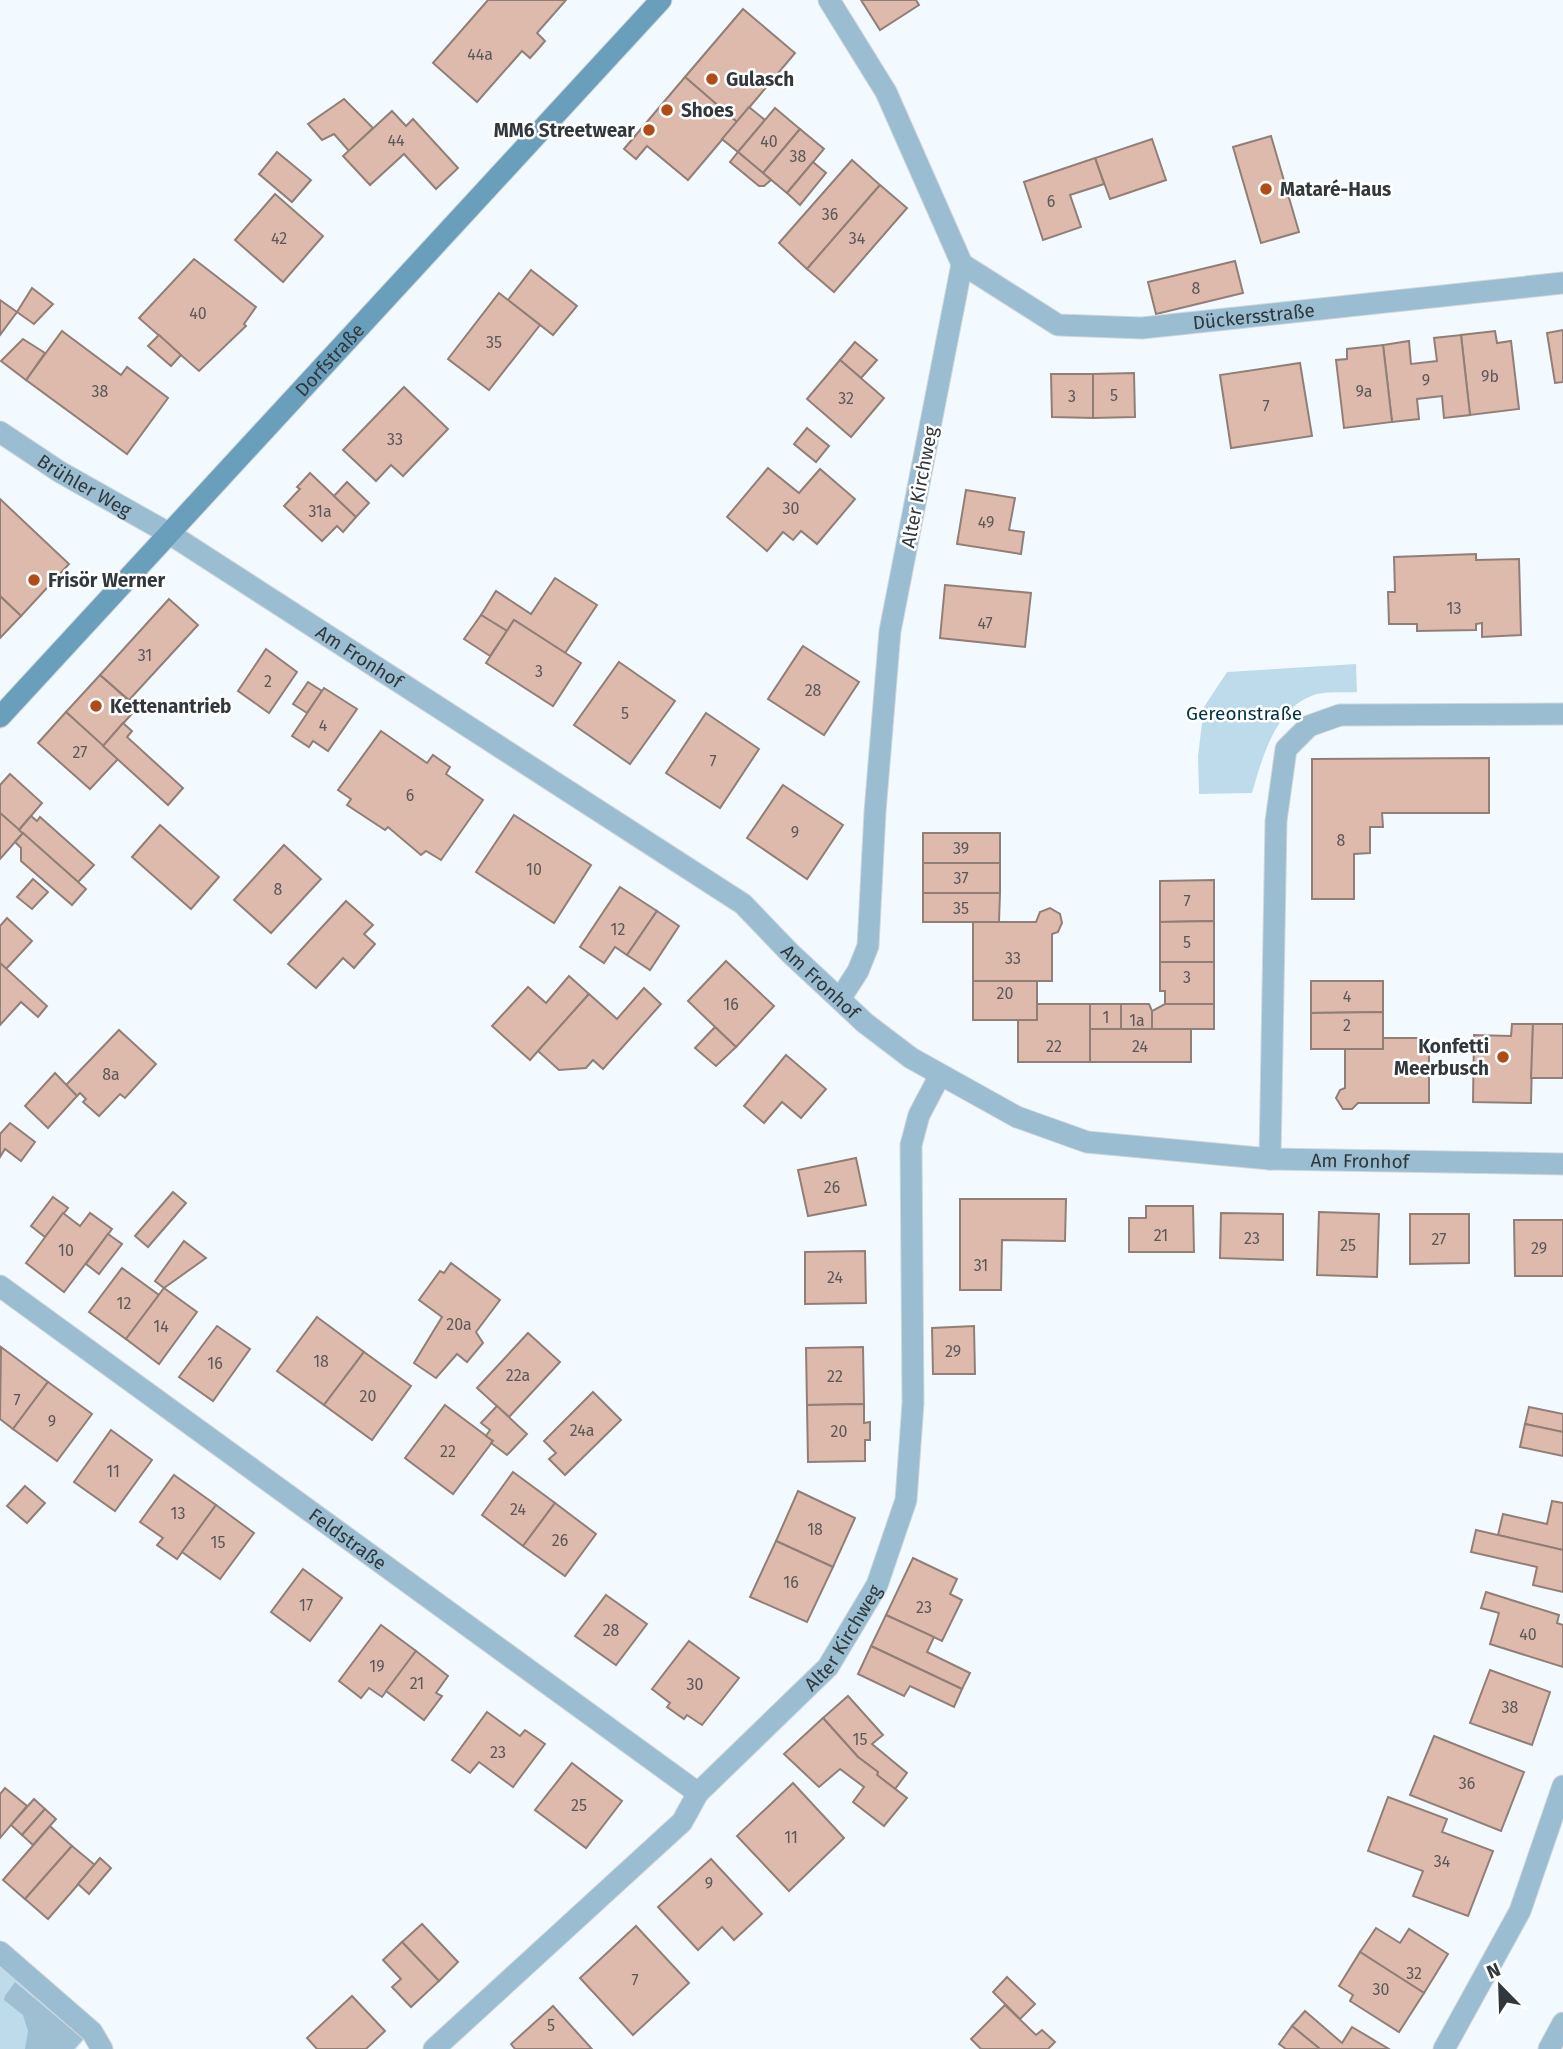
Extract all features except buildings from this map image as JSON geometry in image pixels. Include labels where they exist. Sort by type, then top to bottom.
[{"type":"main road","name":"Dorfstraße","points":[[0,718],[661,0]]},
{"type":"street","points":[[829,0],[886,92],[962,264]]},
{"type":"street","name":"Dückersstraße","points":[[962,264],[1058,325],[1130,328],[1563,283]]},
{"type":"street","name":"Alter Kirchweg","points":[[840,999],[858,971],[868,946],[875,812],[890,631],[962,264]]},
{"type":"street","name":"Brühler Weg","points":[[0,432],[60,472],[170,534]]},
{"type":"street","name":"Am Fronhof","points":[[170,534],[743,904],[865,1023],[911,1058],[1017,1117],[1087,1142],[1270,1159],[1563,1164]]},
{"type":"street","points":[[1270,1159],[1276,821],[1286,749],[1309,726],[1340,715],[1563,714]]},
{"type":"street","name":"Alter Kirchweg","points":[[434,2049],[682,1822],[698,1793],[828,1667],[877,1585],[906,1500],[913,1404],[911,1145],[919,1115],[940,1075]]},
{"type":"street","name":"Feldstraße","points":[[0,1286],[698,1793]]},
{"type":"street","points":[[1444,2049],[1521,1910],[1563,1786]]},
{"type":"street","points":[[0,1952],[92,2032],[102,2049]]},
{"type":"street","points":[[1549,2049],[1563,2023]]},
{"type":"green space","name":"Gereonstraße","points":[[1356,664],[1357,692],[1314,695],[1289,711],[1272,736],[1252,793],[1199,794],[1198,756],[1204,707],[1227,672]]},
{"type":"green space","points":[[0,1966],[85,2038],[76,2049],[0,2049]]},
{"type":"shaded area","points":[[15,1982],[83,2039],[74,2049],[25,2049],[28,2031],[23,2015],[4,2000]]},
{"type":"place","name":"Gulasch","points":[[712,79]]},
{"type":"place","name":"Shoes","points":[[667,110]]},
{"type":"place","name":"MM6 Streetwear","points":[[649,130]]},
{"type":"place","name":"Mataré-Haus","points":[[1266,189]]},
{"type":"place","name":"Frisör Werner","points":[[34,580]]},
{"type":"place","name":"Kettenantrieb","points":[[96,706]]},
{"type":"place","name":"Konfetti Meerbusch","points":[[1503,1057]]}]
